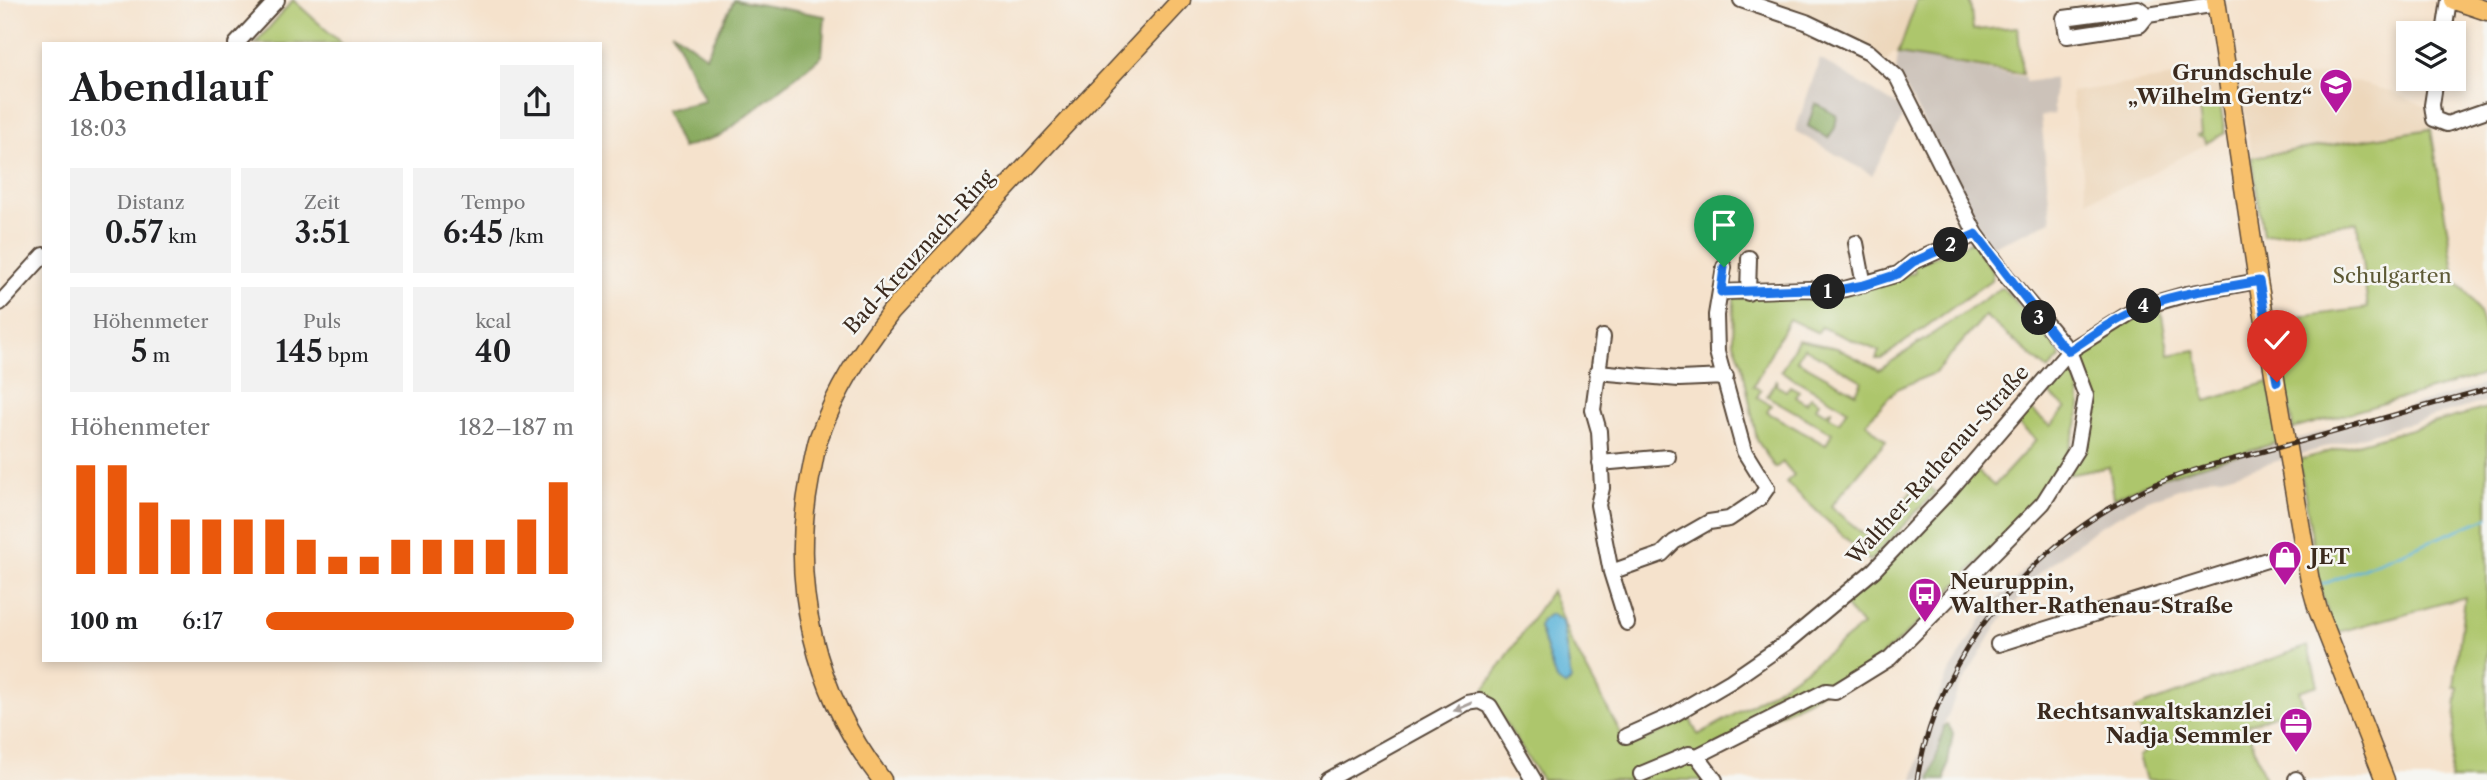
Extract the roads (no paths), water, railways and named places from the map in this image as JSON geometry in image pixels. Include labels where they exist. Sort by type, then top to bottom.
[{"type":"main road","name":"Bad-Kreuznach-Ring","points":[[882,780],[859,750],[829,691],[808,623],[802,563],[806,502],[819,438],[853,362],[891,312],[1181,0]]},
{"type":"main road","points":[[2451,0],[2487,11]]},
{"type":"main road","points":[[2217,2],[2259,281],[2318,610],[2385,780]]},
{"type":"street","points":[[238,42],[276,0]]},
{"type":"street","points":[[1697,756],[1826,691],[1835,692],[1890,659],[2043,503],[2077,449],[2085,396],[2079,371],[2069,351],[2052,333],[1976,234],[1903,84],[1885,64],[1869,52],[1806,22],[1741,0]]},
{"type":"street","points":[[2447,21],[2451,0]]},
{"type":"street","points":[[2148,15],[2138,8],[2064,18],[2067,36],[2140,25],[2148,15],[2217,2]]},
{"type":"street","points":[[2434,91],[2434,119],[2447,124],[2486,111]]},
{"type":"street","points":[[1721,292],[1810,289],[1827,292],[1864,285],[1898,274],[1913,262],[1976,234]]},
{"type":"street","points":[[1856,243],[1864,285]]},
{"type":"street","points":[[0,303],[42,257]]},
{"type":"street","points":[[1748,293],[1749,258]]},
{"type":"street","points":[[1611,572],[1662,554],[1674,542],[1709,522],[1729,519],[1760,498],[1767,488],[1744,451],[1715,337],[1724,267]]},
{"type":"street","name":"Walther-Rathenau-Straße","points":[[1626,736],[1672,715],[1731,681],[1789,641],[1874,570],[1945,495],[2069,351],[2114,321],[2151,304],[2259,281]]},
{"type":"street","points":[[1603,337],[1593,410],[1599,431],[1602,488],[1598,505],[1611,572],[1627,623]]},
{"type":"street","points":[[1597,372],[1679,379],[1726,377]]},
{"type":"street","points":[[1600,463],[1668,457]]},
{"type":"street","points":[[1998,644],[2305,548]]},
{"type":"street","points":[[1328,780],[1467,703],[1480,701],[1490,706],[1534,780]]},
{"type":"street","points":[[1641,775],[1689,754],[1697,756],[1715,780]]},
{"type":"water","points":[[1550,614],[1562,621],[1571,680],[1565,686],[1556,680],[1539,627],[1541,621]]},
{"type":"waterway","points":[[2319,586],[2487,518]]},
{"type":"railway","points":[[1917,780],[1928,733],[1945,688],[1968,646],[1996,608],[2028,572],[2064,540],[2103,512],[2145,489],[2197,469],[2487,389]]},
{"type":"place","name":"Grundschule „Wilhelm Gentz“","points":[[2336,115]]},
{"type":"place","name":"JET","points":[[2285,587]]},
{"type":"place","name":"Neuruppin, Walther-Rathenau-Straße","points":[[1925,624]]},
{"type":"place","name":"Rechtsanwaltskanzlei Nadja Semmler","points":[[2296,754]]},
{"type":"park label","name":"Schulgarten","points":[[2392,276]]}]
